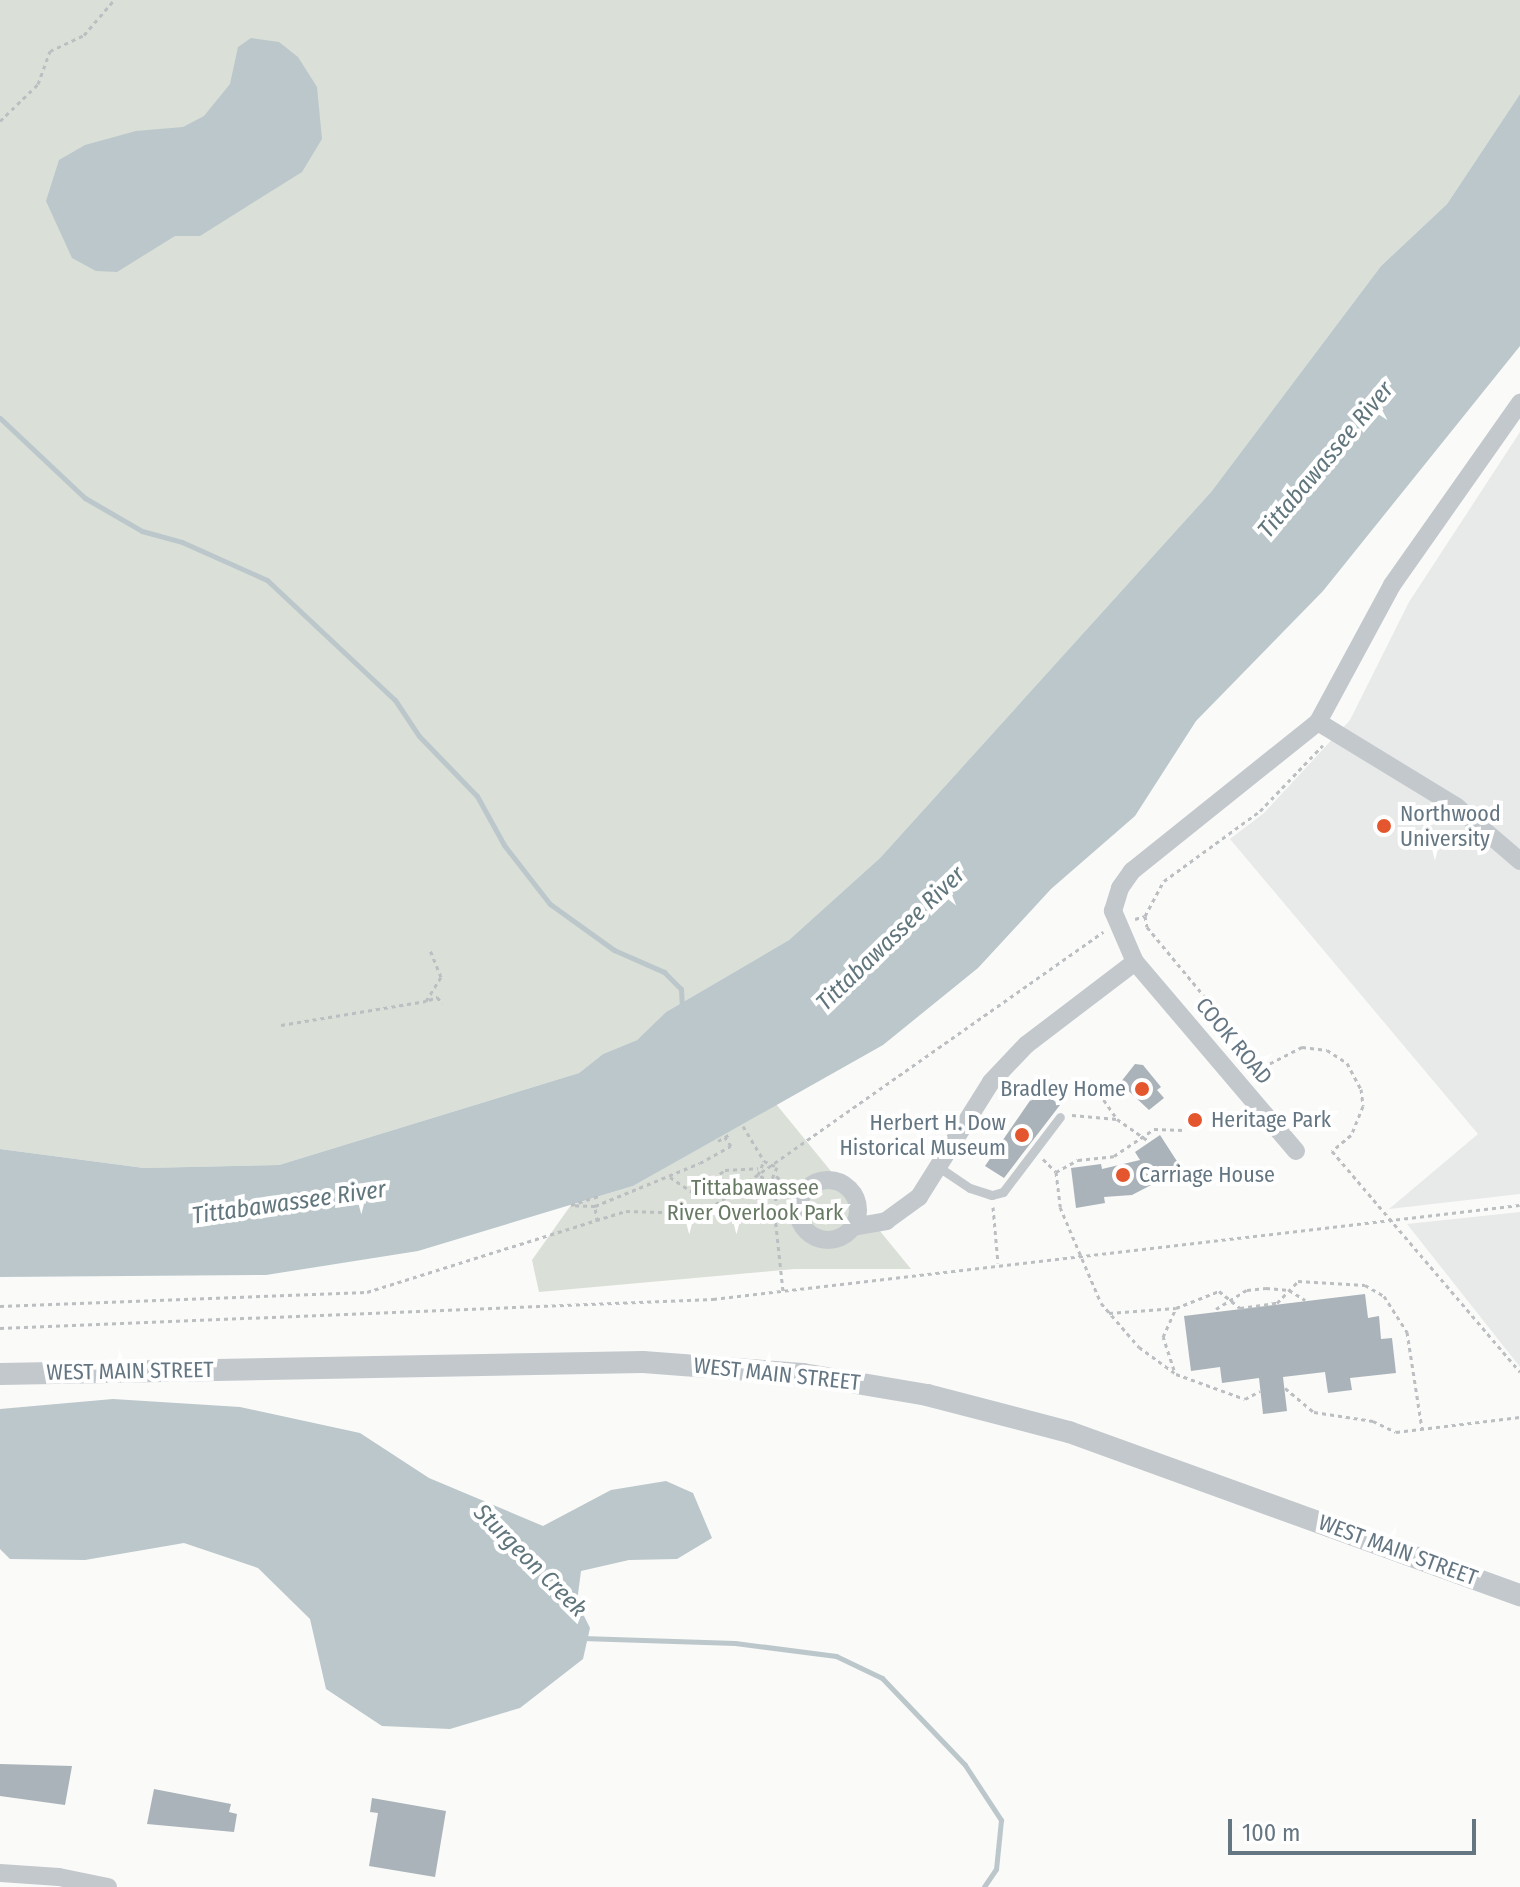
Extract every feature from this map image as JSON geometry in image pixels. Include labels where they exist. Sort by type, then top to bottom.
[{"type":"street","points":[[1117,923],[1113,911],[1120,888],[1132,871],[1324,727],[1392,585],[1520,403]]},
{"type":"street","points":[[1324,727],[1457,807],[1520,861]]},
{"type":"street","name":"COOK ROAD","points":[[1117,923],[1135,962],[1296,1151]]},
{"type":"street","points":[[853,1227],[858,1208],[843,1183],[823,1180],[801,1196],[799,1220],[816,1238],[833,1240],[853,1227],[886,1221],[919,1197],[940,1168],[991,1082],[1026,1045],[1135,962]]},
{"type":"street","name":"WEST MAIN STREET","points":[[0,1374],[643,1362],[803,1374],[927,1395],[1069,1432],[1520,1595]]},
{"type":"street","points":[[0,1873],[59,1877],[108,1887]]},
{"type":"lane","points":[[940,1168],[992,1195],[1003,1192],[1060,1117]]},
{"type":"path","points":[[0,121],[38,84],[50,51],[84,35],[114,0]]},
{"type":"path","points":[[1324,727],[1260,811],[1164,881],[1145,916],[1147,927],[1263,1067],[1302,1047],[1327,1050],[1347,1063],[1361,1089],[1363,1106],[1351,1135],[1332,1151],[1389,1220],[1410,1237],[1520,1372]]},
{"type":"path","points":[[0,1306],[367,1292],[642,1210],[694,1213],[776,1164],[1117,923],[1145,916]]},
{"type":"path","points":[[426,1001],[441,977],[430,950]]},
{"type":"path","points":[[281,1025],[437,997],[442,1003]]},
{"type":"path","points":[[1090,1080],[1117,1119],[1148,1141]]},
{"type":"path","points":[[1060,1117],[1117,1119]]},
{"type":"path","points":[[743,1126],[764,1161],[776,1164]]},
{"type":"path","points":[[1056,1172],[1078,1160],[1114,1156],[1154,1129],[1184,1130]]},
{"type":"path","points":[[599,1196],[571,1205],[595,1206],[669,1177],[731,1146],[728,1136],[718,1141]]},
{"type":"path","points":[[1035,1151],[1056,1172],[1060,1207],[1076,1255],[1109,1313],[1139,1347],[1176,1374],[1245,1399],[1260,1391]]},
{"type":"path","points":[[758,1175],[758,1168],[764,1161]]},
{"type":"path","points":[[776,1164],[776,1176],[801,1196]]},
{"type":"path","points":[[669,1177],[695,1194],[725,1170],[758,1168]]},
{"type":"path","points":[[758,1175],[767,1181],[776,1176]]},
{"type":"path","points":[[780,1181],[774,1207],[783,1291]]},
{"type":"path","points":[[992,1195],[998,1264]]},
{"type":"path","points":[[0,1328],[554,1309],[783,1291],[1520,1205]]},
{"type":"path","points":[[595,1206],[597,1221]]},
{"type":"path","points":[[1109,1313],[1176,1308],[1201,1294],[1219,1291],[1240,1308],[1277,1303],[1298,1281],[1335,1280],[1365,1285],[1384,1296],[1407,1332],[1422,1429]]},
{"type":"path","points":[[1216,1309],[1247,1290],[1289,1290],[1305,1300]]},
{"type":"path","points":[[1176,1308],[1163,1337],[1176,1374]]},
{"type":"path","points":[[1285,1388],[1314,1412],[1373,1421],[1396,1432],[1520,1417]]},
{"type":"shaded area","name":"Northwood University","points":[[1520,432],[1520,1194],[1389,1209],[1478,1134],[1230,839],[1264,813],[1350,720],[1409,602]]},
{"type":"shaded area","points":[[1520,1212],[1520,1367],[1407,1224]]},
{"type":"green space","points":[[0,0],[1520,0],[1520,94],[1447,204],[1381,266],[1211,492],[880,858],[789,940],[666,1012],[637,1040],[603,1054],[579,1073],[279,1165],[144,1168],[0,1149]]},
{"type":"green space","name":"Tittabawassee River Overlook Park","points":[[776,1104],[911,1269],[794,1269],[539,1292],[532,1260],[571,1205],[633,1186]]},
{"type":"water","points":[[251,38],[279,42],[298,57],[317,87],[322,139],[302,172],[200,236],[175,236],[117,272],[96,271],[72,258],[46,201],[59,160],[85,145],[136,131],[183,127],[204,116],[230,84],[238,47]]},
{"type":"water","name":"Tittabawassee River","points":[[1520,94],[1520,346],[1323,591],[1196,721],[1135,816],[1051,889],[978,968],[883,1045],[633,1186],[418,1251],[266,1275],[0,1277],[0,1149],[144,1168],[279,1165],[579,1073],[603,1054],[637,1040],[666,1012],[789,940],[880,858],[1211,492],[1381,266],[1447,204]]},
{"type":"water","points":[[113,1399],[240,1407],[360,1433],[429,1478],[543,1526],[611,1490],[666,1481],[693,1493],[712,1538],[677,1559],[629,1560],[581,1571],[577,1602],[590,1628],[583,1659],[520,1708],[450,1729],[382,1726],[326,1689],[310,1619],[258,1568],[184,1543],[85,1560],[10,1559],[0,1549],[0,1409]]},
{"type":"building","name":"Bradley Home","points":[[1135,1064],[1143,1065],[1161,1087],[1157,1090],[1164,1098],[1149,1110],[1120,1083]]},
{"type":"building","name":"Herbert H. Dow Historical Museum","points":[[1038,1089],[1060,1105],[1004,1178],[985,1166]]},
{"type":"building","name":"Carriage House","points":[[1160,1135],[1182,1169],[1132,1195],[1104,1197],[1105,1203],[1076,1208],[1071,1168],[1101,1164],[1102,1169],[1140,1160],[1135,1152]]},
{"type":"building","points":[[1365,1294],[1368,1318],[1379,1316],[1381,1339],[1392,1338],[1396,1373],[1350,1378],[1352,1390],[1328,1393],[1325,1372],[1283,1377],[1287,1411],[1263,1414],[1259,1378],[1222,1383],[1220,1367],[1191,1371],[1184,1316]]},
{"type":"building","points":[[0,1764],[72,1766],[65,1805],[0,1796]]},
{"type":"building","points":[[154,1789],[231,1804],[229,1812],[237,1814],[234,1832],[147,1824]]},
{"type":"building","points":[[372,1798],[446,1811],[435,1877],[369,1866],[378,1813],[370,1812]]},
{"type":"waterway","points":[[0,418],[85,498],[142,531],[182,542],[267,580],[395,700],[419,736],[477,796],[504,845],[550,904],[614,950],[664,972],[681,989],[682,1008]]},
{"type":"waterway","name":"Sturgeon Creek","points":[[582,1638],[735,1643],[836,1656],[882,1678],[965,1765],[1001,1820],[996,1869],[984,1887]]},
{"type":"place","name":"Northwood University","points":[[1384,826]]},
{"type":"place","name":"Bradley Home","points":[[1142,1089]]},
{"type":"place","name":"Heritage Park","points":[[1195,1120]]},
{"type":"place","name":"Herbert H. Dow Historical Museum","points":[[1022,1135]]},
{"type":"place","name":"Carriage House","points":[[1123,1175]]}]
